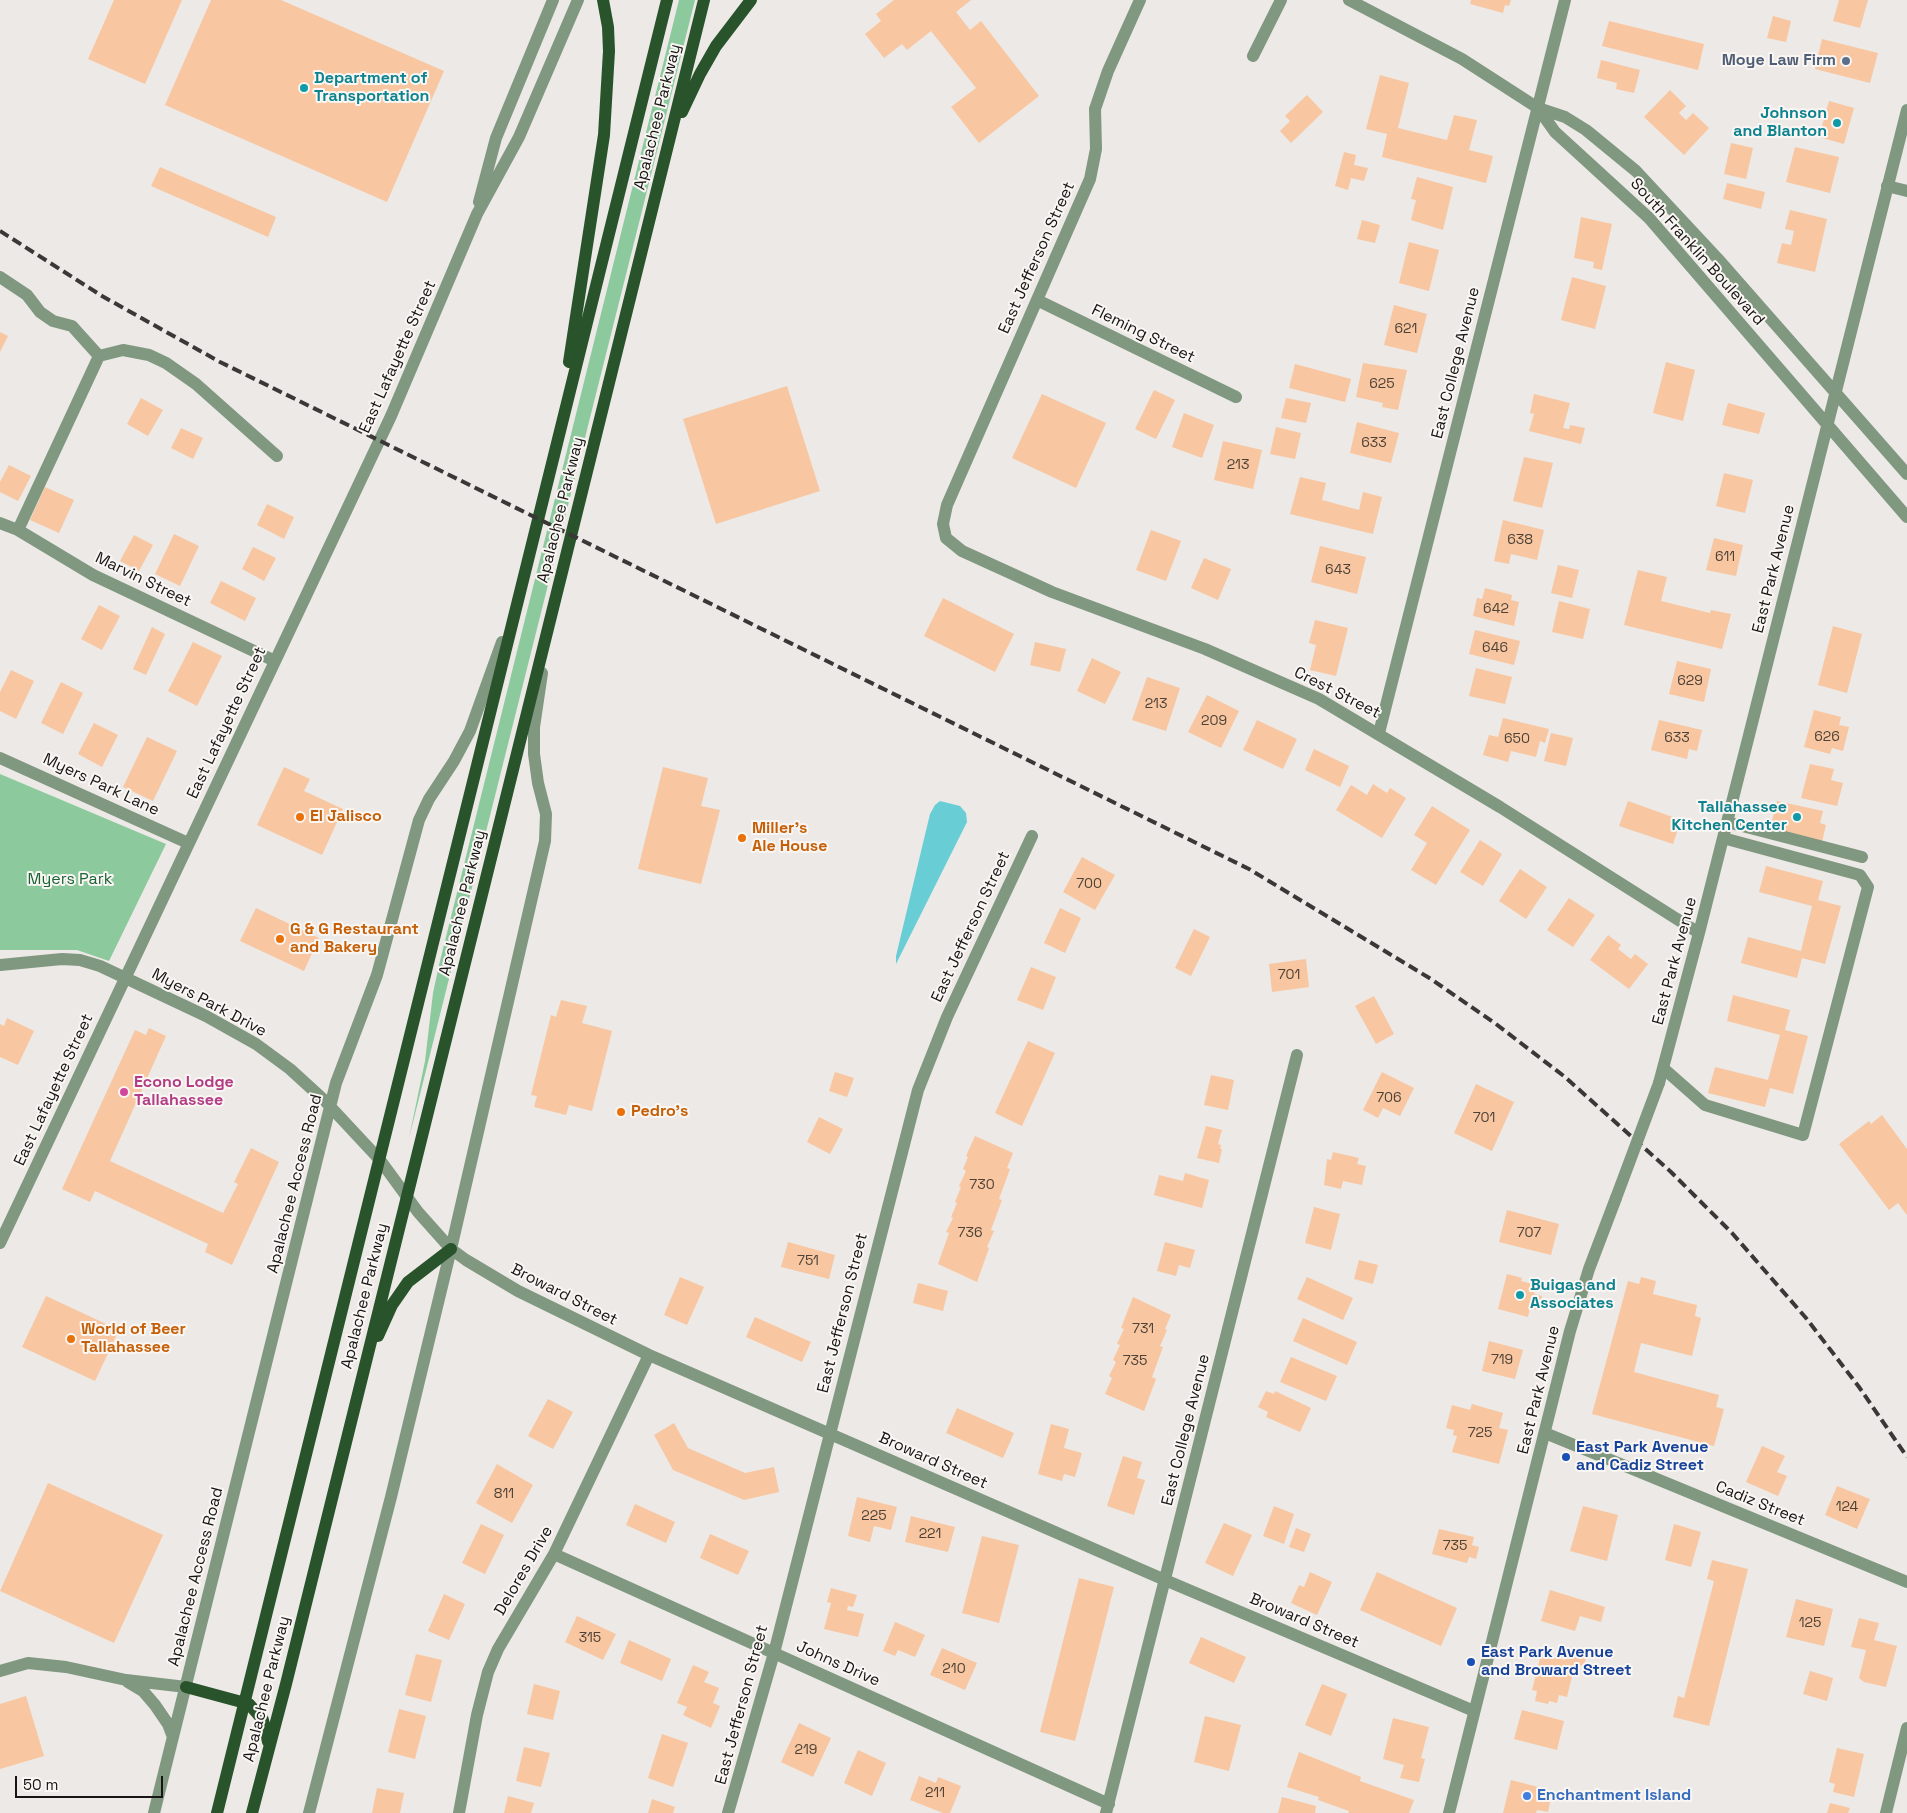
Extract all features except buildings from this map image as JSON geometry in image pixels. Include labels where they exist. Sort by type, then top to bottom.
[{"type":"main road","points":[[555,448],[604,135],[609,51],[608,26],[602,0]]},
{"type":"main road","name":"Apalachee Parkway","points":[[216,1813],[380,1160],[667,0]]},
{"type":"main road","name":"Apalachee Parkway","points":[[252,1813],[704,0]]},
{"type":"main road","points":[[662,166],[676,128],[700,74],[724,34],[751,0]]},
{"type":"main road","points":[[362,1376],[381,1328],[403,1288],[414,1276],[451,1249]]},
{"type":"main road","points":[[186,1686],[245,1702],[257,1710],[265,1726],[267,1754]]},
{"type":"street","name":"East Lafayette Street","points":[[477,214],[496,138],[553,0]]},
{"type":"street","name":"East Lafayette Street","points":[[0,1243],[412,370],[477,214],[526,122],[578,0]]},
{"type":"street","name":"East Jefferson Street","points":[[943,524],[947,505],[1090,179],[1096,148],[1096,109],[1108,71],[1140,0]]},
{"type":"street","points":[[1253,56],[1281,0]]},
{"type":"street","name":"South Franklin Boulevard","points":[[1349,0],[1462,59],[1538,108],[1565,117],[1586,130],[1636,171],[1673,209],[1835,390],[1907,474]]},
{"type":"street","name":"East College Avenue","points":[[1379,733],[1565,0]]},
{"type":"street","name":"South Franklin Boulevard","points":[[1538,108],[1555,132],[1649,218],[1907,516]]},
{"type":"street","name":"East Park Avenue","points":[[1449,1813],[1570,1331],[1589,1269],[1659,1083],[1699,933],[1907,110]]},
{"type":"street","points":[[1887,186],[1907,191]]},
{"type":"street","points":[[0,277],[27,295],[40,312],[53,321],[72,326],[100,356]]},
{"type":"street","name":"Fleming Street","points":[[1037,300],[1236,397]]},
{"type":"street","points":[[100,356],[123,350],[149,355],[166,363],[196,384],[277,456]]},
{"type":"street","points":[[18,530],[100,356]]},
{"type":"street","name":"Marvin Street","points":[[0,523],[18,530],[93,575],[275,661]]},
{"type":"street","name":"Crest Street","points":[[943,524],[946,538],[962,551],[1052,592],[1214,652],[1319,699],[1379,733],[1699,933]]},
{"type":"street","name":"Apalachee Access Road","points":[[154,1813],[340,1073],[368,1004],[383,957],[419,820],[428,799],[454,761],[470,731],[522,582]]},
{"type":"street","points":[[309,1813],[391,1497],[451,1249],[546,832],[546,814],[536,774],[534,735],[540,687],[558,589]]},
{"type":"street","name":"Myers Park Lane","points":[[0,758],[188,843]]},
{"type":"street","points":[[1727,822],[1862,857]]},
{"type":"street","name":"East Jefferson Street","points":[[728,1813],[774,1653],[918,1090],[947,1017],[1032,836]]},
{"type":"street","points":[[1663,1068],[1705,1105],[1803,1135],[1868,887],[1860,875],[1723,838]]},
{"type":"street","name":"Myers Park Drive","points":[[0,965],[62,959],[80,960],[124,977],[213,1020],[256,1044],[310,1085],[380,1160],[407,1196]]},
{"type":"street","name":"East College Avenue","points":[[1108,1809],[1297,1055]]},
{"type":"street","name":"Broward Street","points":[[407,1196],[434,1231],[451,1249],[466,1260],[518,1291],[649,1355],[1165,1580],[1474,1711]]},
{"type":"street","name":"Delores Drive","points":[[459,1813],[477,1715],[488,1672],[498,1649],[554,1554],[649,1355]]},
{"type":"street","name":"Cadiz Street","points":[[1545,1433],[1907,1582]]},
{"type":"street","name":"Johns Drive","points":[[554,1554],[774,1653],[1108,1809]]},
{"type":"street","points":[[0,1671],[28,1663],[66,1667],[126,1680],[186,1686]]},
{"type":"street","points":[[126,1680],[143,1692],[155,1705],[168,1724],[173,1737]]},
{"type":"street","points":[[1886,1813],[1907,1728]]},
{"type":"green space","points":[[679,0],[695,0],[409,1138],[425,1061],[433,993],[439,965]]},
{"type":"green space","name":"Myers Park","points":[[0,774],[166,844],[109,961],[77,950],[0,950]]},
{"type":"water","points":[[940,801],[960,806],[966,813],[967,822],[896,964],[896,956],[930,814],[935,805]]},
{"type":"railway","points":[[0,231],[102,296],[220,362],[1249,869],[1431,979],[1496,1024],[1565,1077],[1671,1172],[1732,1233],[1806,1318],[1859,1387],[1907,1457]]},
{"type":"place","name":"Moye Law Firm","points":[[1846,61]]},
{"type":"place","name":"Department of Transportation","points":[[304,88]]},
{"type":"place","name":"Johnson and Blanton","points":[[1837,123]]},
{"type":"place","name":"El Jalisco","points":[[300,817]]},
{"type":"place","name":"Tallahassee Kitchen Center","points":[[1797,817]]},
{"type":"place","name":"Miller's Ale House","points":[[742,838]]},
{"type":"place","name":"G & G Restaurant and Bakery","points":[[280,939]]},
{"type":"place","name":"Econo Lodge Tallahassee","points":[[124,1092]]},
{"type":"place","name":"Pedro's","points":[[621,1112]]},
{"type":"place","name":"Buigas and Associates","points":[[1520,1295]]},
{"type":"place","name":"World of Beer Tallahassee","points":[[71,1339]]},
{"type":"place","name":"East Park Avenue and Cadiz Street","points":[[1566,1457]]},
{"type":"place","name":"East Park Avenue and Broward Street","points":[[1471,1662]]},
{"type":"place","name":"Enchantment Island","points":[[1527,1796]]}]
